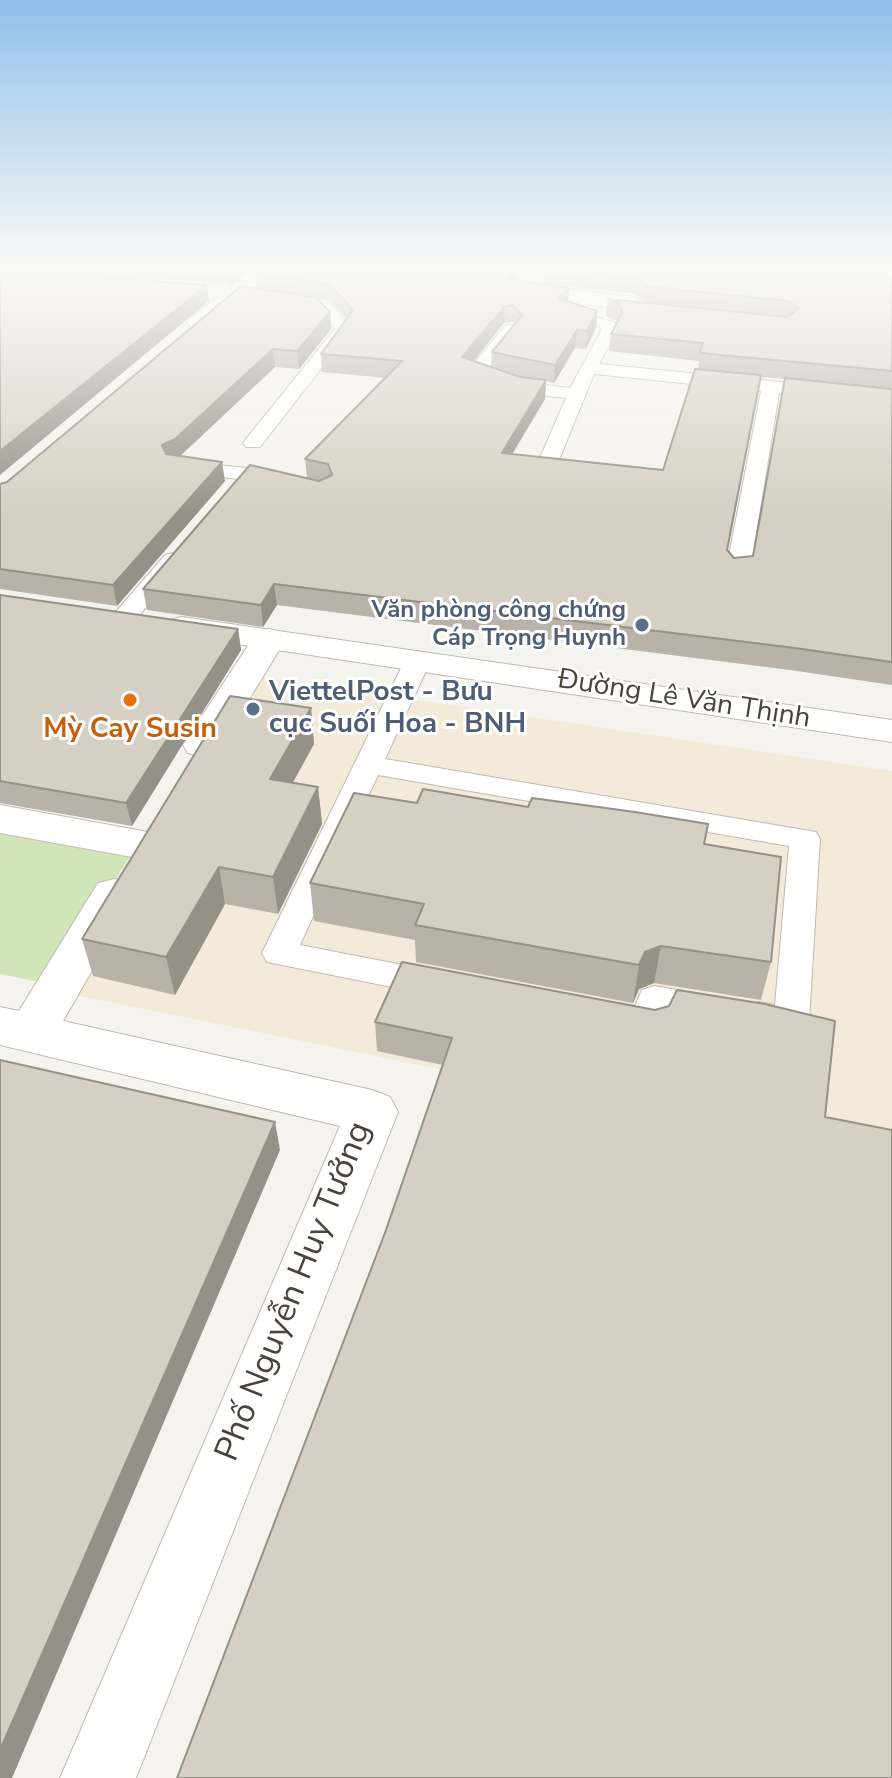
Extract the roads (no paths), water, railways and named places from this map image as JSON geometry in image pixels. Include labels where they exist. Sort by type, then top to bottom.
[{"type":"street","name":"Đường Lê Văn Thịnh","points":[[108,617],[892,731]]},
{"type":"street","points":[[183,778],[269,639]]},
{"type":"street","points":[[0,819],[151,832],[15,1029]]},
{"type":"street","name":"Phố Nguyễn Huy Tưởng","points":[[15,1029],[372,1112],[98,1778]]},
{"type":"lane","points":[[253,443],[327,350]]},
{"type":"lane","points":[[494,350],[474,374],[520,387],[577,394]]},
{"type":"lane","points":[[549,460],[598,350]]},
{"type":"lane","points":[[588,368],[892,399]]},
{"type":"lane","points":[[738,571],[771,387]]},
{"type":"lane","points":[[177,467],[275,480]]},
{"type":"lane","points":[[225,498],[246,474]]},
{"type":"lane","points":[[108,617],[185,547]]},
{"type":"lane","points":[[418,660],[279,953],[465,988]]},
{"type":"lane","points":[[369,765],[805,839],[791,1021],[654,999],[650,1022],[588,1011]]},
{"type":"place","name":"Văn phòng công chứng Cáp Trọng Huynh","points":[[642,625]]},
{"type":"place","name":"Mỳ Cay Susin","points":[[130,700]]},
{"type":"place","name":"ViettelPost - Bưu cục Suối Hoa - BNH","points":[[253,709]]}]
